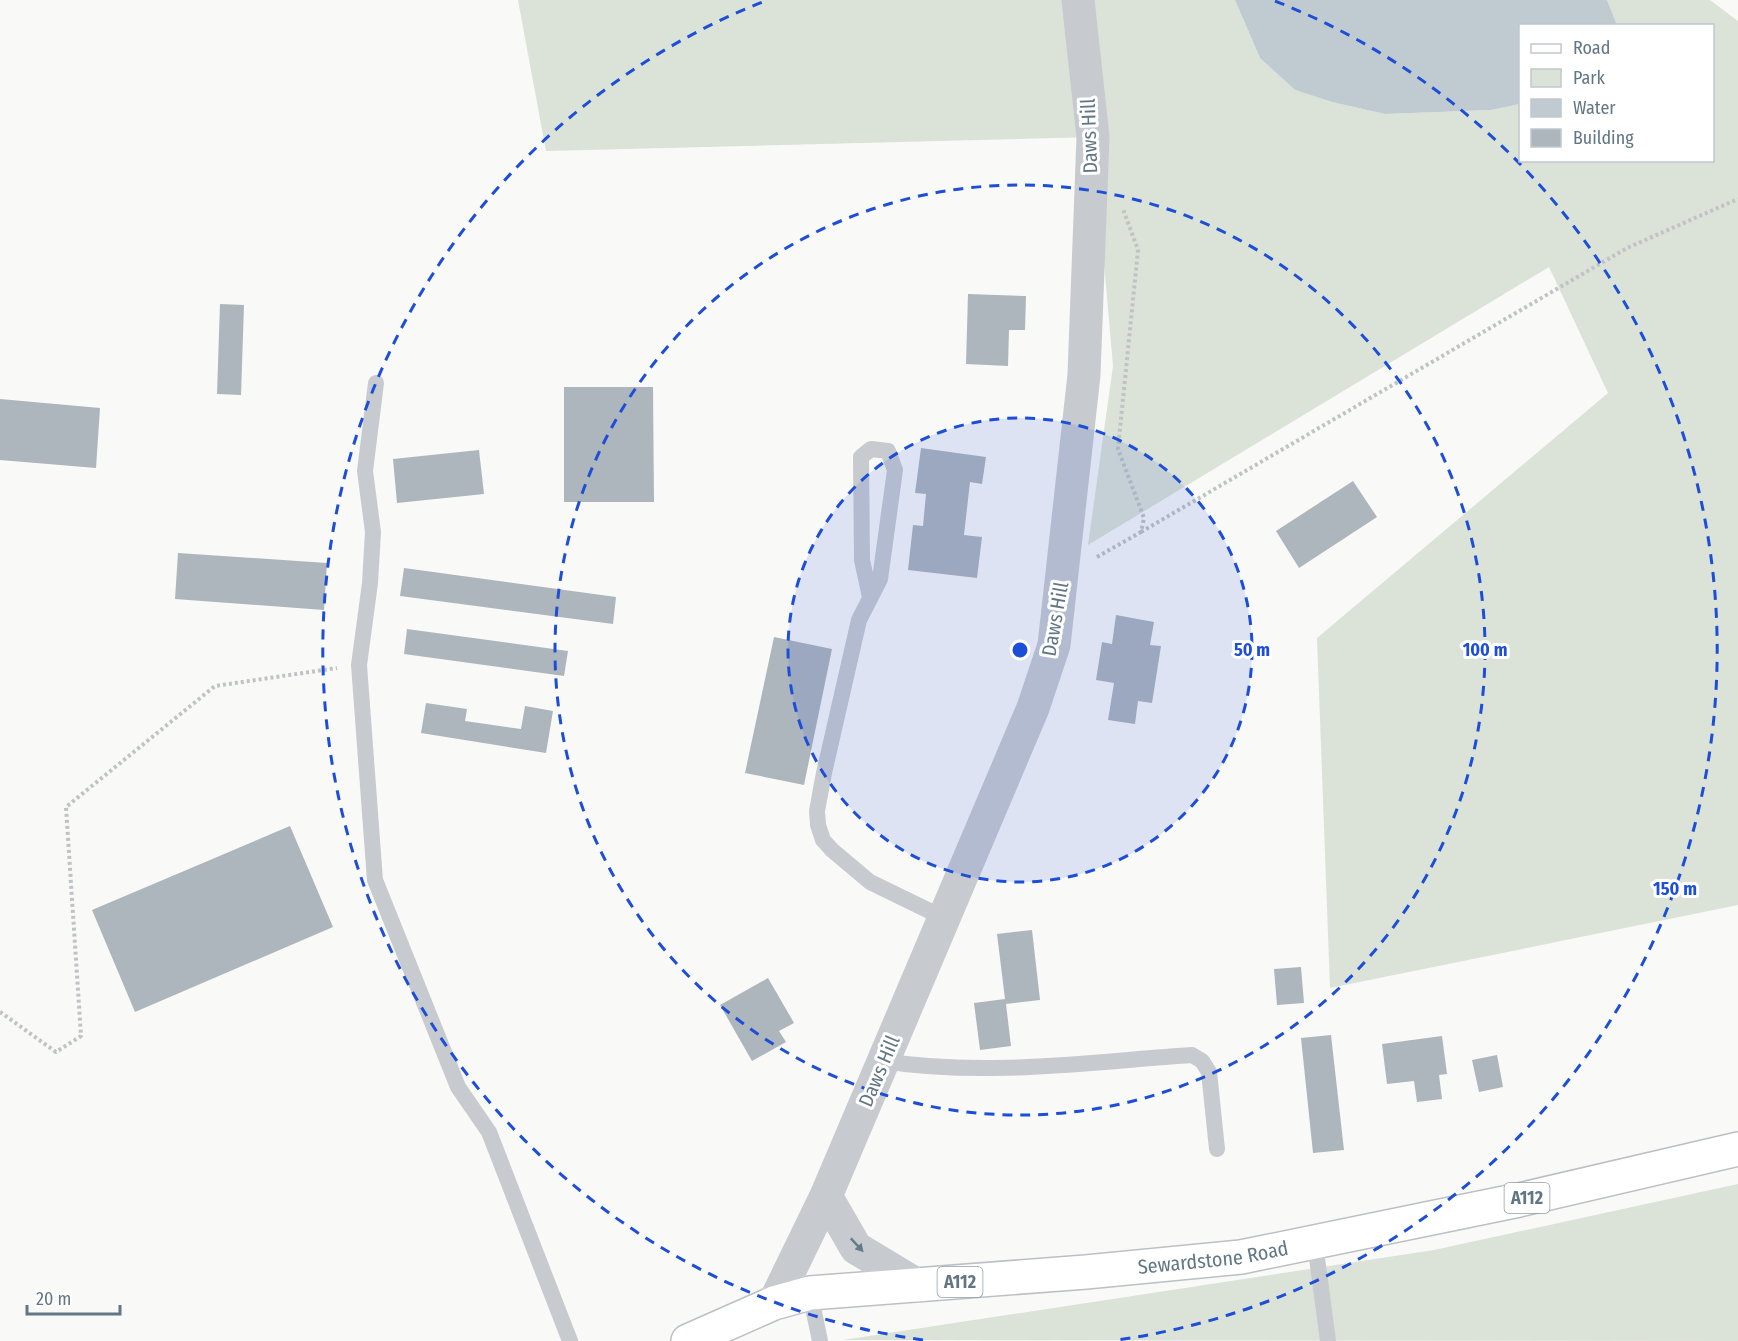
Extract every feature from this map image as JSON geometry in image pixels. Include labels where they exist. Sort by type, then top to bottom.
[{"type":"main road","name":"Sewardstone Road","points":[[688,1341],[774,1303],[810,1293],[919,1286],[1241,1257],[1519,1200],[1738,1149]]},
{"type":"street","name":"Daws Hill","points":[[774,1303],[826,1196],[1033,708],[1054,645],[1084,375],[1093,136],[1078,0]]},
{"type":"street","points":[[826,1196],[856,1248],[919,1286]]},
{"type":"lane","points":[[376,383],[365,471],[373,532],[370,583],[359,664],[375,880],[458,1087],[489,1132],[570,1341]]},
{"type":"lane","points":[[870,597],[862,560],[861,458],[871,449],[888,451],[895,470],[880,579],[859,620],[824,772],[817,811],[819,825],[823,840],[870,882],[944,918]]},
{"type":"lane","points":[[883,1061],[924,1068],[978,1069],[1191,1055],[1202,1061],[1209,1072],[1217,1149]]},
{"type":"lane","points":[[1315,1243],[1328,1341]]},
{"type":"lane","points":[[810,1293],[820,1341]]},
{"type":"path","points":[[1141,532],[1617,254],[1738,199]]},
{"type":"path","points":[[0,1012],[56,1052],[81,1036],[66,807],[215,686],[359,664]]},
{"type":"green space","points":[[518,0],[1235,0],[1260,58],[1295,90],[1332,102],[1385,114],[1491,110],[1519,104],[1519,162],[1714,162],[1714,24],[1617,24],[1607,0],[1710,0],[1738,21],[1738,905],[1330,988],[1317,638],[1608,393],[1549,267],[1088,545],[1113,366],[1093,137],[546,151]]},
{"type":"green space","points":[[1738,1184],[1738,1341],[843,1340],[1434,1250]]},
{"type":"water","points":[[1235,0],[1607,0],[1617,24],[1519,24],[1519,104],[1491,110],[1385,114],[1332,102],[1295,90],[1260,58]]},
{"type":"building","points":[[968,294],[1026,296],[1025,330],[1009,330],[1008,366],[966,364]]},
{"type":"building","points":[[220,304],[244,305],[241,395],[217,394]]},
{"type":"building","points":[[564,387],[653,387],[654,502],[564,502]]},
{"type":"building","points":[[0,399],[100,408],[96,468],[0,460]]},
{"type":"building","points":[[921,448],[986,457],[982,484],[970,482],[964,535],[982,537],[977,578],[908,570],[913,525],[923,526],[926,494],[915,493]]},
{"type":"building","points":[[479,450],[484,494],[397,503],[393,459]]},
{"type":"building","points":[[1353,481],[1377,517],[1299,568],[1276,531]]},
{"type":"building","points":[[178,553],[327,563],[324,610],[175,599]]},
{"type":"building","points":[[404,568],[616,597],[613,624],[400,596]]},
{"type":"building","points":[[1116,615],[1154,622],[1150,645],[1161,646],[1152,703],[1138,701],[1135,724],[1108,720],[1114,683],[1096,680],[1102,642],[1112,644]]},
{"type":"building","points":[[407,629],[568,651],[564,676],[404,654]]},
{"type":"building","points":[[774,637],[832,649],[804,785],[745,773]]},
{"type":"building","points":[[426,703],[467,709],[465,721],[521,729],[525,706],[553,711],[546,753],[421,733]]},
{"type":"building","points":[[290,826],[333,927],[135,1012],[92,910]]},
{"type":"building","points":[[1032,930],[1040,1000],[1006,1004],[1011,1046],[980,1050],[974,1003],[1005,999],[997,934]]},
{"type":"building","points":[[1301,967],[1304,1003],[1277,1005],[1274,969]]},
{"type":"building","points":[[768,978],[794,1023],[779,1031],[786,1042],[752,1061],[720,1005]]},
{"type":"building","points":[[1331,1035],[1344,1150],[1313,1153],[1301,1038]]},
{"type":"building","points":[[1442,1036],[1447,1074],[1439,1075],[1442,1099],[1417,1102],[1414,1081],[1387,1084],[1382,1044]]},
{"type":"building","points":[[1497,1055],[1503,1087],[1479,1092],[1472,1060]]}]
